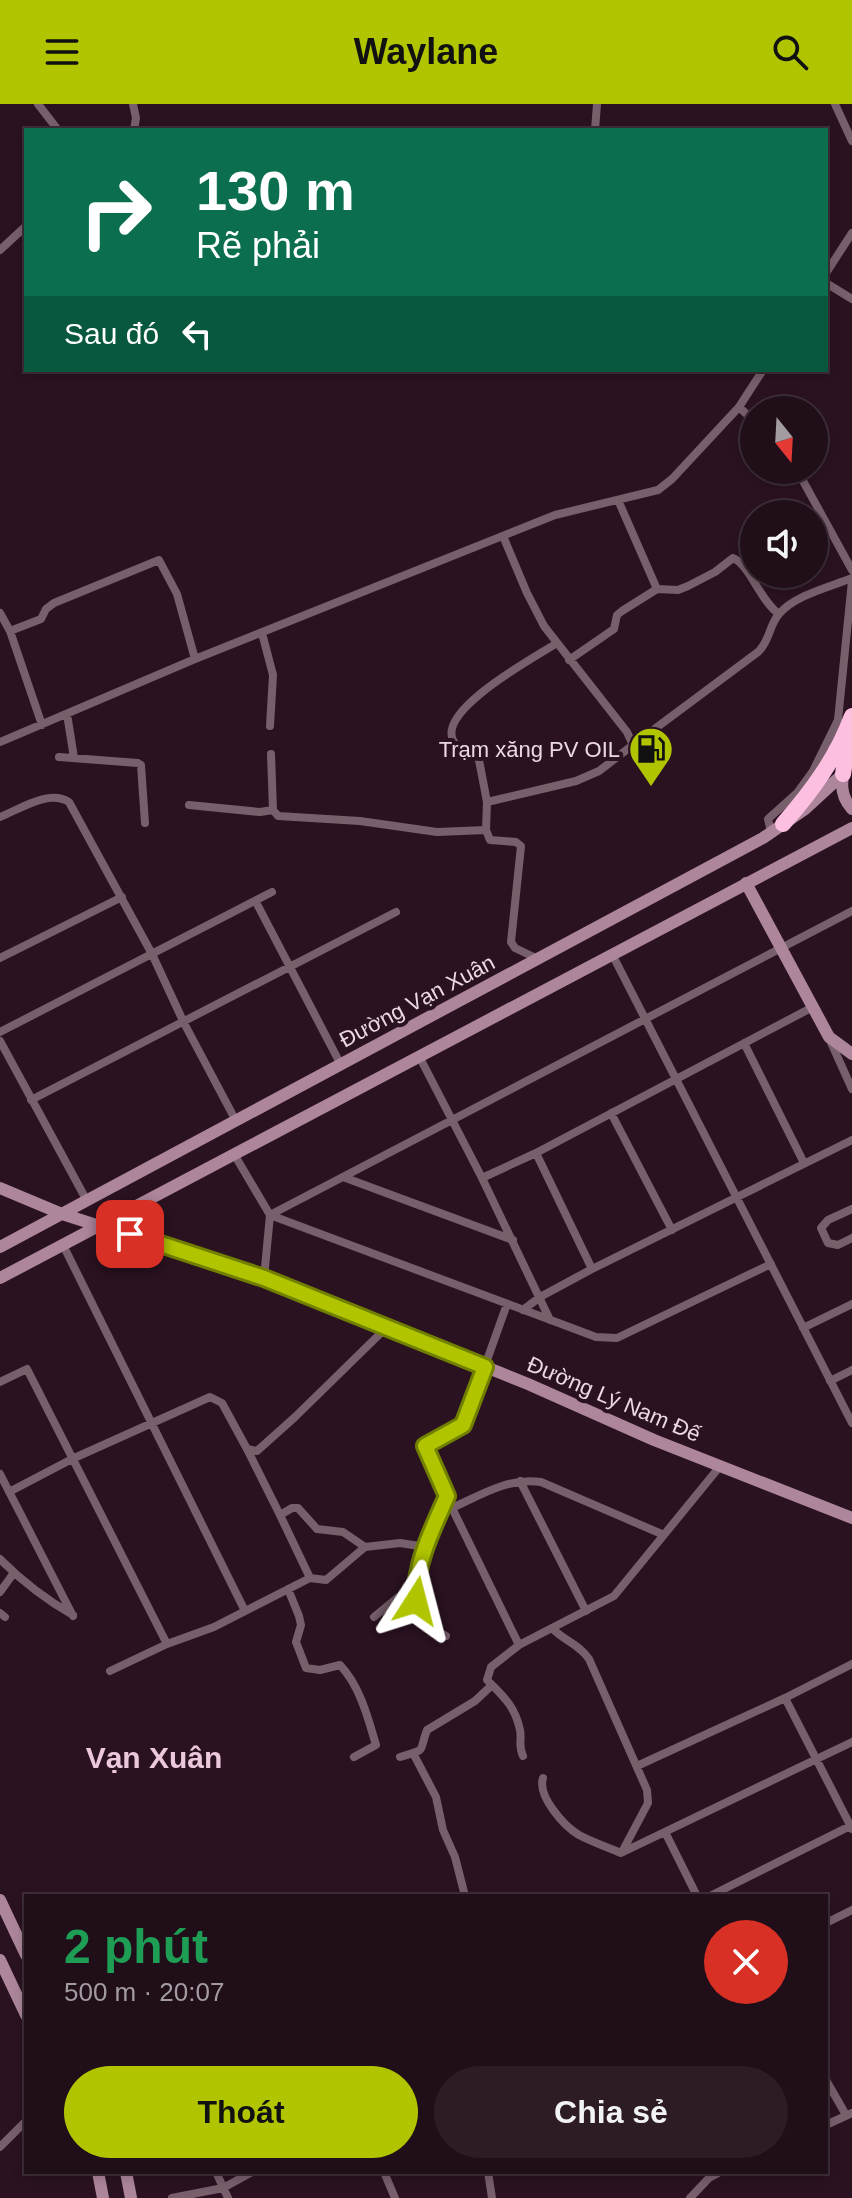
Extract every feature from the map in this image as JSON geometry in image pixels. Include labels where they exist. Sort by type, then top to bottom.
[{"type":"highway","points":[[777,828],[827,770],[852,718]]},
{"type":"highway","points":[[843,774],[852,718]]},
{"type":"main road","name":"Đường Vạn Xuân","points":[[0,1247],[777,828],[805,809],[843,774],[852,759]]},
{"type":"main road","points":[[843,774],[844,797],[852,809]]},
{"type":"main road","points":[[0,1278],[852,828]]},
{"type":"main road","points":[[746,883],[811,1008],[829,1037],[852,1054]]},
{"type":"main road","name":"Đường Lý Nam Đế","points":[[0,1188],[62,1214],[264,1278],[485,1367],[654,1440],[852,1518]]},
{"type":"main road","points":[[0,1900],[24,1951]]},
{"type":"main road","points":[[0,1960],[24,2011]]},
{"type":"main road","points":[[98,2174],[103,2198]]},
{"type":"main road","points":[[126,2174],[131,2198]]},
{"type":"street","points":[[38,104],[56,128]]},
{"type":"street","points":[[133,104],[134,128]]},
{"type":"street","points":[[595,128],[597,104]]},
{"type":"street","points":[[835,104],[852,141]]},
{"type":"street","points":[[0,250],[24,228]]},
{"type":"street","points":[[828,270],[852,233]]},
{"type":"street","points":[[828,284],[852,299]]},
{"type":"street","points":[[0,742],[195,659],[555,515],[658,490],[739,407],[762,372]]},
{"type":"street","points":[[805,484],[852,570]]},
{"type":"street","points":[[618,500],[657,589]]},
{"type":"street","points":[[503,536],[527,593],[557,643],[627,732],[633,745]]},
{"type":"street","points":[[569,660],[614,629],[617,615],[657,589],[678,590],[715,572],[728,561],[737,559],[772,610],[779,614]]},
{"type":"street","points":[[10,631],[41,619],[46,609],[54,603],[159,560],[177,594],[195,659]]},
{"type":"street","points":[[487,802],[576,781],[599,771],[758,652],[768,641],[779,614],[796,602],[852,579],[838,720],[813,771],[797,793],[768,819],[777,828]]},
{"type":"street","points":[[0,613],[10,631],[42,725]]},
{"type":"street","points":[[262,633],[273,675],[270,726]]},
{"type":"street","points":[[538,959],[515,948],[511,942],[521,846],[516,842],[493,841],[486,830],[487,802],[479,760],[453,740],[452,734],[458,718],[484,688],[557,643]]},
{"type":"street","points":[[67,714],[74,758]]},
{"type":"street","points":[[271,754],[273,810],[282,818],[360,821],[437,832],[486,830]]},
{"type":"street","points":[[59,757],[141,765],[145,823]]},
{"type":"street","points":[[0,817],[44,799],[63,798],[76,812],[236,1121]]},
{"type":"street","points":[[189,805],[260,812],[273,810]]},
{"type":"street","points":[[0,1032],[272,892]]},
{"type":"street","points":[[0,958],[122,897]]},
{"type":"street","points":[[256,902],[341,1065]]},
{"type":"street","points":[[270,1215],[852,911]]},
{"type":"street","points":[[31,1100],[396,912]]},
{"type":"street","points":[[612,954],[852,1423]]},
{"type":"street","points":[[482,1178],[536,1153],[811,1008]]},
{"type":"street","points":[[829,1037],[852,1089]]},
{"type":"street","points":[[0,1041],[87,1201]]},
{"type":"street","points":[[744,1043],[804,1163]]},
{"type":"street","points":[[419,1056],[513,1240],[550,1320]]},
{"type":"street","points":[[611,1113],[672,1230]]},
{"type":"street","points":[[523,1310],[540,1297],[592,1269],[852,1140]]},
{"type":"street","points":[[536,1153],[592,1269]]},
{"type":"street","points":[[234,1154],[270,1215],[264,1278]]},
{"type":"street","points":[[343,1177],[513,1240]]},
{"type":"street","points":[[852,1209],[828,1220],[821,1228],[828,1243],[838,1245],[852,1238]]},
{"type":"street","points":[[270,1215],[596,1337],[617,1338],[771,1264]]},
{"type":"street","points":[[63,1245],[245,1611]]},
{"type":"street","points":[[507,1304],[463,1425],[425,1446],[519,1645]]},
{"type":"street","points":[[803,1328],[852,1304]]},
{"type":"street","points":[[247,1449],[257,1451],[387,1327]]},
{"type":"street","points":[[0,1382],[27,1369],[167,1644]]},
{"type":"street","points":[[830,1381],[852,1370]]},
{"type":"street","points":[[9,1492],[72,1459],[205,1399],[214,1398],[222,1403],[247,1449],[310,1578]]},
{"type":"street","points":[[523,1756],[515,1714],[487,1677],[491,1667],[519,1645],[614,1596],[721,1465]]},
{"type":"street","points":[[0,1474],[73,1616],[13,1574],[0,1559]]},
{"type":"street","points":[[452,1508],[502,1485],[520,1481],[541,1482],[664,1535]]},
{"type":"street","points":[[520,1481],[586,1611]]},
{"type":"street","points":[[374,1617],[413,1585],[447,1496]]},
{"type":"street","points":[[280,1515],[297,1508],[317,1529],[343,1532],[365,1547]]},
{"type":"street","points":[[110,1671],[167,1644],[214,1627],[310,1578],[326,1580],[365,1547],[400,1543],[426,1547]]},
{"type":"street","points":[[0,1592],[13,1574]]},
{"type":"street","points":[[413,1585],[418,1613],[427,1626],[446,1636]]},
{"type":"street","points":[[288,1589],[299,1616],[301,1625],[296,1642],[306,1668],[320,1670],[340,1665],[354,1685],[365,1710],[376,1745],[354,1757]]},
{"type":"street","points":[[552,1628],[566,1641],[578,1645],[589,1659],[647,1790],[648,1803],[621,1853]]},
{"type":"street","points":[[637,1766],[852,1664]]},
{"type":"street","points":[[400,1757],[424,1748],[427,1730],[475,1701],[492,1685]]},
{"type":"street","points":[[714,1894],[851,1827],[785,1698]]},
{"type":"street","points":[[543,1778],[542,1790],[567,1825],[578,1834],[621,1853],[852,1742]]},
{"type":"street","points":[[413,1753],[436,1797],[443,1830],[455,1857],[464,1894]]},
{"type":"street","points":[[665,1832],[696,1894]]},
{"type":"street","points":[[828,1922],[852,1910]]},
{"type":"street","points":[[828,2083],[849,2114],[828,2124]]},
{"type":"street","points":[[0,2147],[24,2123]]},
{"type":"street","points":[[217,2174],[228,2198]]},
{"type":"street","points":[[172,2198],[223,2188],[248,2174]]},
{"type":"street","points":[[385,2174],[395,2198]]},
{"type":"street","points":[[488,2174],[492,2198]]},
{"type":"street","points":[[690,2198],[716,2174]]},
{"type":"place","name":"Trạm xăng PV OIL","points":[[651,788]]},
{"type":"district","name":"Vạn Xuân","points":[[154,1757]]},
{"type":"route","points":[[130,1234],[264,1278],[485,1367],[463,1425],[425,1446],[447,1496],[426,1547],[417,1582],[416,1601]]}]
